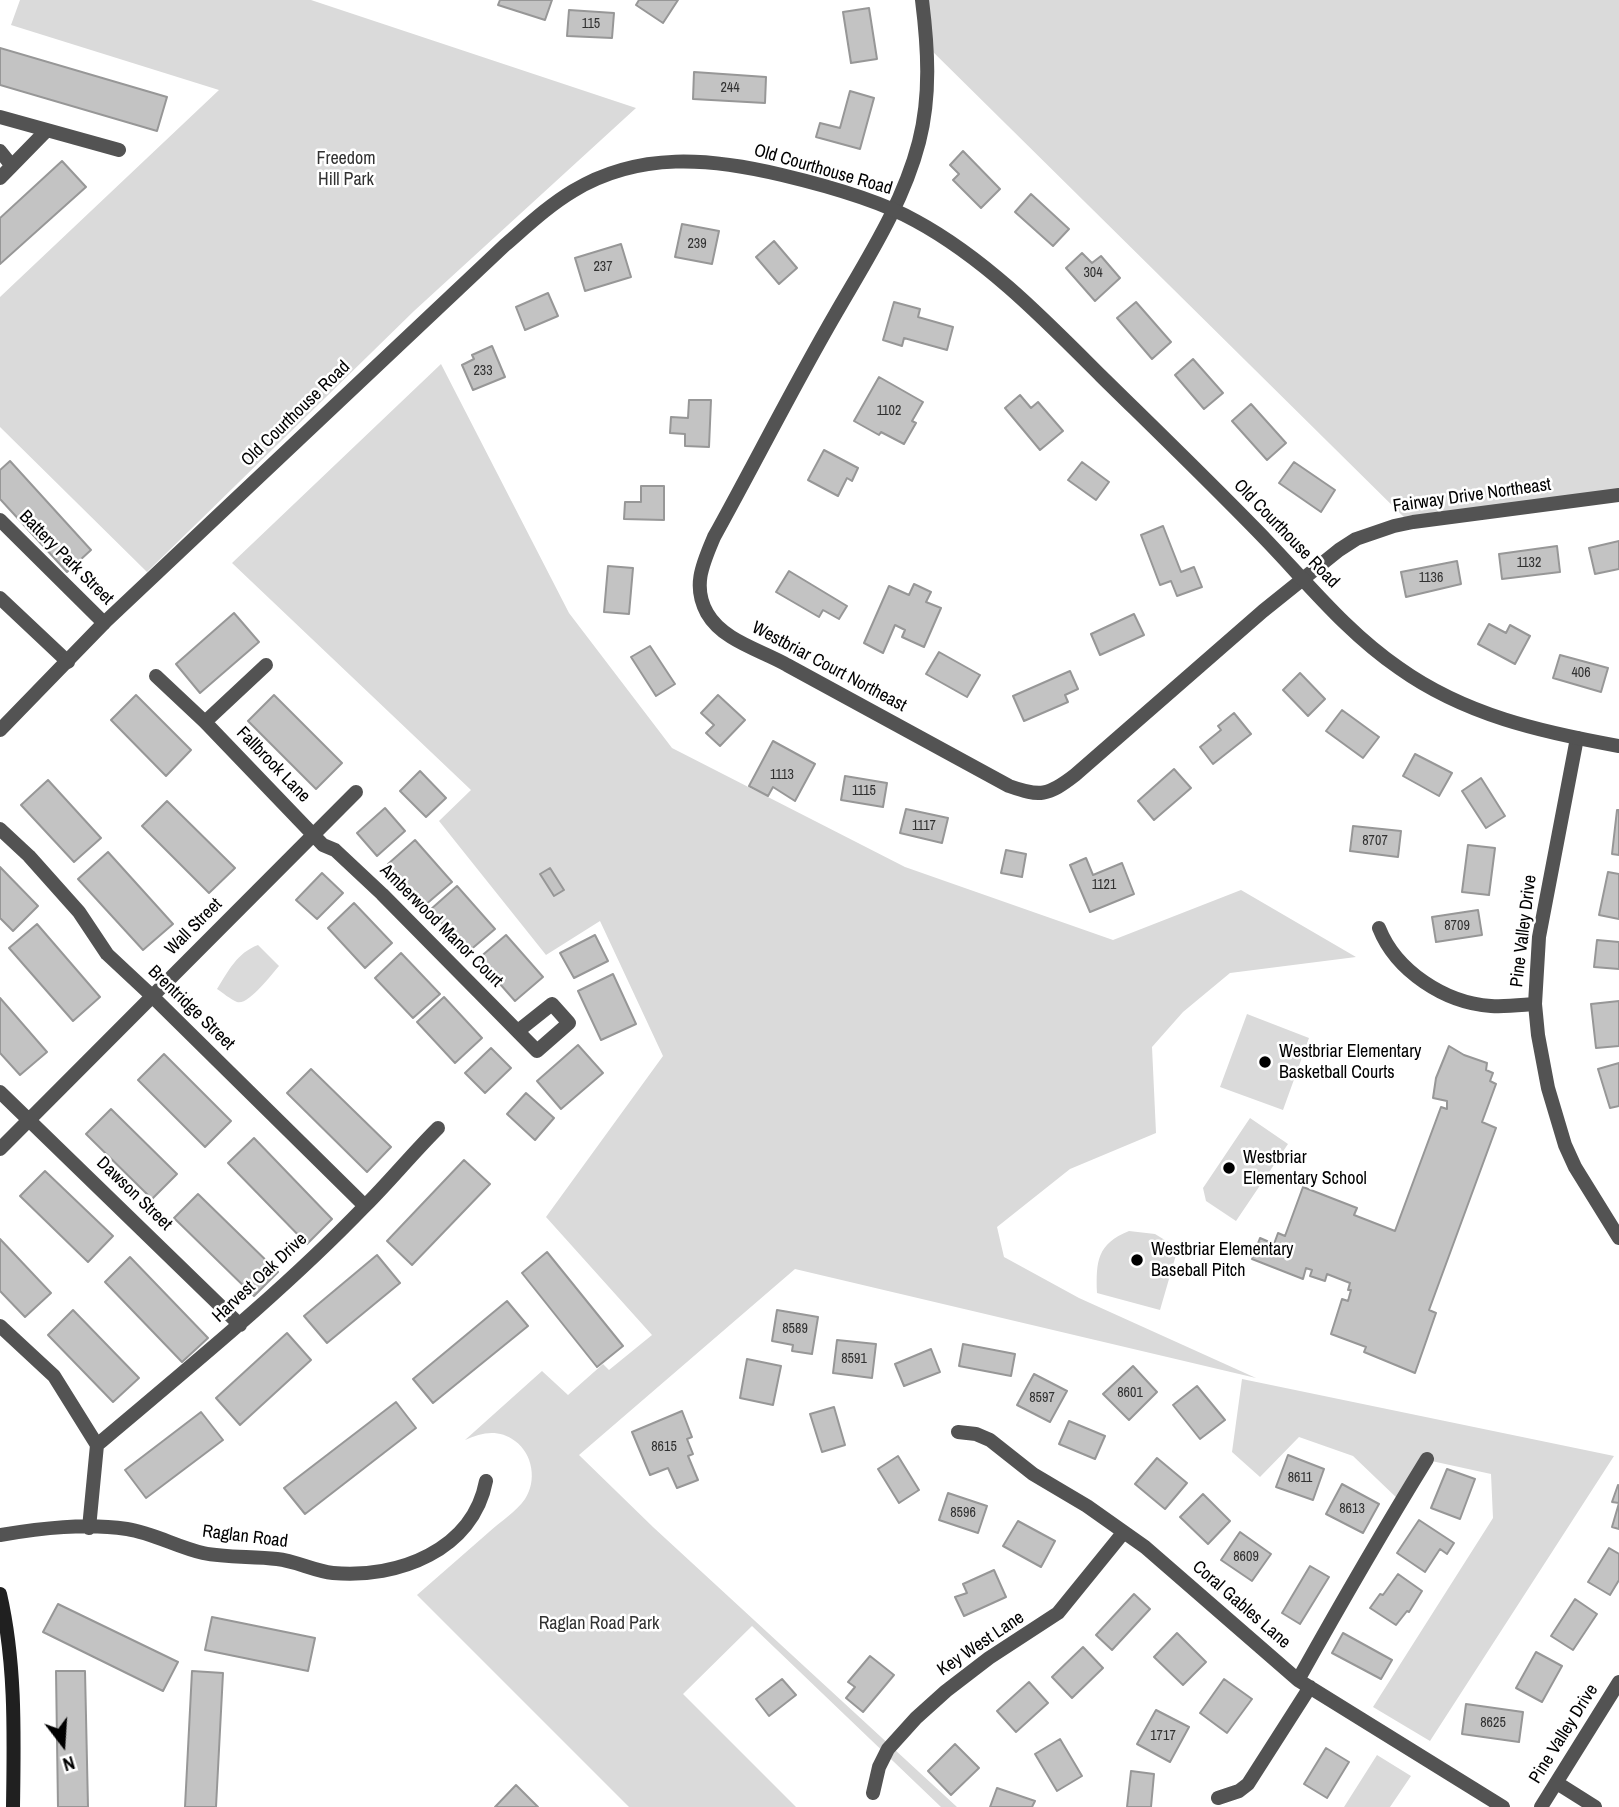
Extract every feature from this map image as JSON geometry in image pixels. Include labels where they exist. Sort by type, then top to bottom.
[{"type":"main road","points":[[0,1594],[10,1650],[14,1699],[13,1807]]},
{"type":"street","name":"Westbriar Court Northeast","points":[[922,0],[927,39],[928,83],[924,117],[908,176],[893,209],[709,547],[701,567],[699,584],[705,608],[719,628],[730,636],[1009,786],[1031,794],[1040,794],[1063,785],[1263,611],[1304,579]]},
{"type":"street","points":[[0,117],[119,150]]},
{"type":"street","points":[[0,178],[46,131]]},
{"type":"street","points":[[0,151],[12,166]]},
{"type":"street","name":"Old Courthouse Road","points":[[0,730],[104,624],[505,245],[547,209],[590,181],[615,171],[674,160],[713,162],[796,179],[893,209],[933,230],[1032,306],[1363,639],[1397,668],[1464,706],[1505,721],[1541,732],[1619,746]]},
{"type":"street","name":"Fairway Drive Northeast","points":[[1304,579],[1356,539],[1394,526],[1619,495]]},
{"type":"street","name":"Battery Park Street","points":[[0,520],[104,624]]},
{"type":"street","points":[[0,598],[68,662]]},
{"type":"street","points":[[205,722],[266,665]]},
{"type":"street","name":"Fallbrook Lane","points":[[156,677],[205,722],[313,835]]},
{"type":"street","name":"Pine Valley Drive","points":[[1577,738],[1539,937],[1535,1004],[1548,1088],[1565,1145],[1575,1167],[1619,1238]]},
{"type":"street","name":"Wall Street","points":[[0,1149],[356,792]]},
{"type":"street","name":"Brentridge Street","points":[[0,829],[79,912],[107,954],[365,1206]]},
{"type":"street","name":"Amberwood Manor Court","points":[[313,835],[323,845],[335,850],[382,894],[537,1051],[569,1023],[552,1004],[518,1031]]},
{"type":"street","points":[[1380,928],[1394,955],[1407,969],[1447,995],[1491,1006],[1535,1004]]},
{"type":"street","name":"Dawson Street","points":[[0,1092],[240,1325]]},
{"type":"street","name":"Harvest Oak Drive","points":[[97,1445],[240,1325],[365,1206],[438,1128]]},
{"type":"street","points":[[0,1325],[54,1376],[97,1445],[89,1528]]},
{"type":"street","name":"Coral Gables Lane","points":[[958,1432],[976,1434],[990,1440],[1033,1474],[1087,1506],[1145,1547],[1304,1683],[1503,1807]]},
{"type":"street","points":[[1217,1798],[1239,1791],[1248,1784],[1304,1683],[1374,1545],[1427,1459]]},
{"type":"street","name":"Raglan Road","points":[[0,1535],[59,1527],[144,1532],[171,1544],[203,1553],[276,1559],[330,1573],[370,1574],[406,1566],[452,1540],[477,1511],[486,1481]]},
{"type":"street","name":"Key West Lane","points":[[873,1793],[879,1767],[888,1749],[916,1718],[989,1658],[1058,1613],[1124,1533]]},
{"type":"street","name":"Pine Valley Drive","points":[[1541,1807],[1619,1682]]},
{"type":"street","points":[[1557,1783],[1595,1807]]},
{"type":"green space","name":"Freedom Hill Park","points":[[20,0],[311,0],[636,108],[414,311],[147,572],[0,427],[0,297],[219,90],[11,25]]},
{"type":"green space","points":[[922,0],[1619,0],[1619,495],[1410,523],[927,46]]},
{"type":"green space","name":"Raglan Road Park","points":[[441,364],[569,613],[672,748],[905,867],[1113,940],[1241,890],[1356,957],[1230,973],[1183,1012],[1152,1047],[1156,1133],[1070,1169],[997,1227],[1004,1257],[1079,1298],[1256,1378],[795,1269],[579,1455],[653,1527],[957,1807],[941,1807],[752,1626],[683,1694],[796,1807],[629,1807],[417,1595],[513,1512],[529,1492],[532,1476],[529,1460],[515,1441],[497,1433],[478,1435],[465,1440],[542,1371],[568,1395],[603,1364],[609,1370],[652,1335],[546,1217],[663,1056],[600,921],[546,955],[439,821],[471,790],[232,563]]},
{"type":"green space","points":[[258,945],[279,966],[253,995],[237,1002],[217,989],[239,957]]},
{"type":"green space","name":"Westbriar Elementary Basketball Courts","points":[[1247,1014],[1309,1038],[1283,1110],[1220,1087]]},
{"type":"green space","points":[[1250,1118],[1288,1144],[1236,1221],[1206,1201],[1203,1188]]},
{"type":"green space","name":"Westbriar Elementary Baseball Pitch","points":[[1129,1231],[1155,1234],[1178,1248],[1160,1310],[1097,1293],[1097,1272],[1101,1255],[1110,1242]]},
{"type":"green space","points":[[1242,1379],[1614,1456],[1430,1741],[1373,1707],[1493,1518],[1491,1474],[1427,1460],[1400,1501],[1353,1456],[1299,1437],[1260,1477],[1232,1452]]},
{"type":"green space","points":[[1377,1755],[1411,1776],[1390,1807],[1344,1807]]},
{"type":"building","points":[[500,0],[552,0],[545,20],[498,5]]},
{"type":"building","points":[[639,0],[678,0],[663,23],[636,5]]},
{"type":"building","points":[[869,8],[877,59],[851,63],[843,12]]},
{"type":"building","points":[[569,10],[614,13],[612,38],[567,36]]},
{"type":"building","points":[[0,48],[167,97],[157,131],[0,85]]},
{"type":"building","points":[[694,72],[766,77],[765,103],[693,99]]},
{"type":"building","points":[[850,91],[874,98],[860,149],[816,137],[820,123],[840,128]]},
{"type":"building","points":[[963,151],[1000,189],[981,208],[953,180],[959,174],[950,165]]},
{"type":"building","points":[[62,161],[86,187],[0,264],[0,218]]},
{"type":"building","points":[[1031,194],[1069,229],[1053,246],[1015,212]]},
{"type":"building","points":[[682,224],[719,231],[712,264],[675,257]]},
{"type":"building","points":[[774,241],[797,268],[779,284],[756,257]]},
{"type":"building","points":[[621,244],[631,277],[585,291],[575,258]]},
{"type":"building","points":[[1082,253],[1092,263],[1101,256],[1120,278],[1095,301],[1066,268]]},
{"type":"building","points":[[548,293],[558,316],[525,330],[516,307]]},
{"type":"building","points":[[894,302],[920,309],[918,317],[953,327],[947,350],[904,338],[902,346],[883,340]]},
{"type":"building","points":[[1136,302],[1171,342],[1152,359],[1117,318]]},
{"type":"building","points":[[492,346],[505,377],[473,390],[462,365],[474,359],[472,355]]},
{"type":"building","points":[[1193,359],[1223,393],[1204,409],[1175,375]]},
{"type":"building","points":[[879,377],[923,402],[912,421],[916,423],[904,444],[881,432],[879,435],[854,421]]},
{"type":"building","points":[[1020,395],[1031,408],[1038,402],[1063,431],[1040,450],[1005,408]]},
{"type":"building","points":[[689,400],[711,400],[709,447],[685,446],[685,434],[670,433],[671,417],[688,418]]},
{"type":"building","points":[[1251,404],[1286,443],[1267,460],[1232,421]]},
{"type":"building","points":[[824,450],[858,468],[852,481],[847,478],[838,496],[808,480]]},
{"type":"building","points":[[10,461],[91,550],[67,572],[0,499],[0,470]]},
{"type":"building","points":[[1082,462],[1109,482],[1096,500],[1068,480]]},
{"type":"building","points":[[1294,462],[1335,490],[1321,512],[1279,483]]},
{"type":"building","points":[[641,486],[664,486],[664,520],[624,519],[625,502],[641,502]]},
{"type":"building","points":[[1163,526],[1181,572],[1194,567],[1202,587],[1177,596],[1171,581],[1160,585],[1141,535]]},
{"type":"building","points":[[1619,541],[1619,569],[1595,574],[1589,548]]},
{"type":"building","points":[[1557,546],[1560,572],[1502,579],[1499,554]]},
{"type":"building","points":[[1457,561],[1461,584],[1406,597],[1401,572]]},
{"type":"building","points":[[608,566],[633,568],[629,614],[604,612]]},
{"type":"building","points":[[789,571],[847,606],[839,619],[823,610],[819,617],[776,592]]},
{"type":"building","points":[[914,584],[931,592],[926,602],[941,608],[924,647],[902,637],[905,630],[895,625],[883,653],[864,643],[889,586],[909,595]]},
{"type":"building","points":[[234,613],[259,642],[200,693],[176,664]]},
{"type":"building","points":[[1134,614],[1144,635],[1100,655],[1091,634]]},
{"type":"building","points":[[1489,624],[1506,633],[1510,625],[1530,636],[1515,664],[1478,644]]},
{"type":"building","points":[[650,646],[675,684],[656,696],[631,657]]},
{"type":"building","points":[[939,652],[980,675],[967,697],[926,674]]},
{"type":"building","points":[[1560,655],[1608,668],[1601,692],[1553,678]]},
{"type":"building","points":[[1070,671],[1078,689],[1065,695],[1068,702],[1024,721],[1013,696]]},
{"type":"building","points":[[1300,673],[1325,699],[1308,716],[1283,690]]},
{"type":"building","points":[[136,695],[191,750],[166,776],[111,720]]},
{"type":"building","points":[[274,695],[342,763],[316,789],[248,721]]},
{"type":"building","points":[[718,695],[745,720],[720,746],[706,733],[714,725],[701,713]]},
{"type":"building","points":[[1342,710],[1379,737],[1363,758],[1326,731]]},
{"type":"building","points":[[1234,713],[1251,734],[1213,764],[1200,747],[1221,730],[1218,726]]},
{"type":"building","points":[[773,741],[815,764],[795,801],[773,787],[768,796],[749,786]]},
{"type":"building","points":[[1415,754],[1452,773],[1439,796],[1403,776]]},
{"type":"building","points":[[1174,769],[1191,788],[1154,820],[1138,801]]},
{"type":"building","points":[[420,771],[446,798],[426,817],[400,791]]},
{"type":"building","points":[[845,776],[887,783],[883,807],[841,800]]},
{"type":"building","points":[[1481,778],[1505,816],[1486,828],[1462,791]]},
{"type":"building","points":[[48,780],[101,838],[74,862],[21,805]]},
{"type":"building","points":[[167,801],[235,868],[209,893],[142,826]]},
{"type":"building","points":[[385,808],[405,831],[377,856],[357,833]]},
{"type":"building","points":[[906,809],[948,818],[942,843],[900,833]]},
{"type":"building","points":[[1619,810],[1619,855],[1612,854]]},
{"type":"building","points":[[1353,826],[1401,831],[1398,857],[1350,851]]},
{"type":"building","points":[[415,840],[452,882],[424,906],[388,864]]},
{"type":"building","points":[[1468,845],[1495,848],[1489,895],[1462,892]]},
{"type":"building","points":[[1006,850],[1026,854],[1022,877],[1001,873]]},
{"type":"building","points":[[108,852],[173,924],[143,950],[78,879]]},
{"type":"building","points":[[1086,858],[1093,875],[1122,863],[1134,894],[1090,912],[1070,865]]},
{"type":"building","points":[[0,867],[38,906],[13,931],[0,918]]},
{"type":"building","points":[[550,868],[564,890],[554,896],[540,874]]},
{"type":"building","points":[[1608,872],[1619,874],[1619,919],[1599,915]]},
{"type":"building","points":[[322,873],[343,893],[317,919],[296,900]]},
{"type":"building","points":[[457,886],[495,929],[468,952],[430,910]]},
{"type":"building","points":[[354,903],[392,943],[365,968],[328,928]]},
{"type":"building","points":[[1478,910],[1482,935],[1436,942],[1432,917]]},
{"type":"building","points":[[37,924],[100,997],[73,1021],[9,948]]},
{"type":"building","points":[[506,935],[543,977],[515,1001],[478,959]]},
{"type":"building","points":[[595,935],[608,961],[574,978],[560,953]]},
{"type":"building","points":[[1597,940],[1619,942],[1619,969],[1594,967]]},
{"type":"building","points":[[401,953],[440,994],[413,1018],[375,978]]},
{"type":"building","points":[[613,974],[636,1024],[601,1040],[578,991]]},
{"type":"building","points":[[444,997],[482,1038],[455,1063],[417,1022]]},
{"type":"building","points":[[0,998],[47,1052],[20,1075],[0,1053]]},
{"type":"building","points":[[1619,1001],[1619,1046],[1596,1048],[1591,1004]]},
{"type":"building","points":[[578,1045],[603,1073],[561,1109],[537,1081]]},
{"type":"building","points":[[1449,1046],[1487,1063],[1486,1070],[1493,1073],[1490,1081],[1496,1084],[1482,1122],[1496,1128],[1429,1310],[1436,1313],[1415,1373],[1364,1352],[1366,1347],[1331,1334],[1342,1299],[1348,1301],[1350,1283],[1327,1274],[1325,1281],[1310,1276],[1312,1270],[1306,1268],[1303,1279],[1252,1259],[1260,1238],[1274,1244],[1278,1233],[1285,1236],[1303,1187],[1357,1208],[1354,1215],[1395,1231],[1441,1107],[1447,1109],[1447,1101],[1433,1098],[1436,1078]]},
{"type":"building","points":[[491,1048],[511,1068],[485,1093],[465,1073]]},
{"type":"building","points":[[164,1054],[231,1121],[205,1147],[138,1080]]},
{"type":"building","points":[[1619,1063],[1619,1106],[1610,1108],[1598,1069]]},
{"type":"building","points":[[311,1069],[391,1147],[367,1172],[287,1093]]},
{"type":"building","points":[[526,1093],[554,1118],[535,1140],[507,1114]]},
{"type":"building","points":[[111,1109],[177,1174],[152,1199],[86,1134]]},
{"type":"building","points":[[254,1138],[332,1219],[307,1244],[228,1163]]},
{"type":"building","points":[[464,1160],[490,1184],[412,1265],[387,1241]]},
{"type":"building","points":[[45,1171],[113,1236],[88,1262],[20,1196]]},
{"type":"building","points":[[198,1194],[278,1272],[254,1296],[174,1218]]},
{"type":"building","points":[[0,1239],[51,1293],[25,1317],[0,1291]]},
{"type":"building","points":[[547,1252],[623,1346],[597,1367],[522,1273]]},
{"type":"building","points":[[377,1255],[400,1283],[327,1343],[304,1316]]},
{"type":"building","points":[[130,1257],[208,1338],[182,1362],[105,1282]]},
{"type":"building","points":[[507,1301],[528,1326],[433,1403],[413,1379]]},
{"type":"building","points":[[73,1310],[139,1378],[113,1402],[48,1335]]},
{"type":"building","points":[[777,1310],[818,1317],[812,1354],[792,1351],[793,1345],[772,1341]]},
{"type":"building","points":[[287,1333],[311,1360],[240,1425],[216,1398]]},
{"type":"building","points":[[837,1340],[876,1344],[872,1378],[833,1373]]},
{"type":"building","points":[[963,1344],[1015,1354],[1011,1376],[959,1366]]},
{"type":"building","points":[[931,1349],[940,1372],[904,1386],[895,1364]]},
{"type":"building","points":[[747,1359],[781,1366],[773,1405],[740,1398]]},
{"type":"building","points":[[1133,1366],[1157,1392],[1129,1420],[1103,1394]]},
{"type":"building","points":[[1034,1374],[1067,1391],[1050,1422],[1017,1405]]},
{"type":"building","points":[[1197,1386],[1225,1420],[1200,1439],[1173,1405]]},
{"type":"building","points":[[396,1402],[416,1428],[305,1514],[284,1488]]},
{"type":"building","points":[[834,1407],[845,1445],[822,1452],[810,1414]]},
{"type":"building","points":[[682,1411],[692,1437],[687,1439],[693,1454],[688,1456],[698,1480],[677,1488],[668,1468],[650,1475],[632,1432]]},
{"type":"building","points":[[201,1412],[223,1440],[146,1498],[125,1470]]},
{"type":"building","points":[[1069,1421],[1105,1436],[1095,1459],[1059,1444]]},
{"type":"building","points":[[1288,1455],[1324,1469],[1313,1500],[1276,1487]]},
{"type":"building","points":[[898,1456],[919,1490],[899,1503],[878,1469]]},
{"type":"building","points":[[1157,1458],[1187,1483],[1165,1509],[1135,1484]]},
{"type":"building","points":[[1447,1469],[1475,1479],[1460,1519],[1431,1508]]},
{"type":"building","points":[[1342,1484],[1379,1504],[1363,1533],[1326,1514]]},
{"type":"building","points":[[1618,1485],[1619,1503],[1612,1502]]},
{"type":"building","points":[[948,1493],[987,1506],[978,1533],[939,1520]]},
{"type":"building","points":[[1203,1494],[1230,1521],[1208,1544],[1180,1517]]},
{"type":"building","points":[[1619,1503],[1619,1529],[1612,1527]]},
{"type":"building","points":[[1419,1520],[1454,1543],[1447,1554],[1440,1549],[1425,1572],[1397,1553]]},
{"type":"building","points":[[1018,1521],[1055,1541],[1041,1567],[1003,1546]]},
{"type":"building","points":[[1240,1532],[1271,1554],[1252,1581],[1221,1560]]},
{"type":"building","points":[[1609,1548],[1619,1554],[1619,1580],[1610,1595],[1588,1582]]},
{"type":"building","points":[[1310,1566],[1329,1577],[1300,1624],[1282,1613]]},
{"type":"building","points":[[994,1570],[1006,1597],[964,1616],[955,1597],[967,1593],[963,1584]]},
{"type":"building","points":[[1398,1574],[1422,1591],[1409,1612],[1407,1611],[1396,1625],[1370,1608]]},
{"type":"building","points":[[1134,1594],[1150,1609],[1112,1650],[1096,1635]]},
{"type":"building","points":[[1575,1599],[1597,1614],[1573,1650],[1551,1636]]},
{"type":"building","points":[[58,1604],[178,1662],[163,1691],[43,1632]]},
{"type":"building","points":[[212,1617],[315,1638],[308,1671],[205,1650]]},
{"type":"building","points":[[1177,1633],[1206,1662],[1183,1685],[1154,1657]]},
{"type":"building","points":[[1343,1633],[1392,1660],[1381,1679],[1332,1653]]},
{"type":"building","points":[[1083,1647],[1103,1668],[1072,1698],[1052,1677]]},
{"type":"building","points":[[1536,1652],[1562,1666],[1542,1702],[1516,1688]]},
{"type":"building","points":[[870,1656],[894,1675],[863,1712],[846,1698],[855,1687],[848,1682]]},
{"type":"building","points":[[56,1671],[85,1671],[88,1807],[58,1807]]},
{"type":"building","points":[[192,1671],[223,1673],[216,1807],[185,1807]]},
{"type":"building","points":[[782,1679],[796,1695],[769,1716],[756,1699]]},
{"type":"building","points":[[1224,1679],[1252,1699],[1227,1733],[1200,1713]]},
{"type":"building","points":[[1029,1682],[1048,1703],[1016,1732],[997,1711]]},
{"type":"building","points":[[1466,1704],[1523,1712],[1519,1742],[1462,1734]]},
{"type":"building","points":[[1156,1710],[1189,1727],[1170,1762],[1137,1744]]},
{"type":"building","points":[[1060,1739],[1082,1776],[1057,1791],[1035,1754]]},
{"type":"building","points":[[955,1744],[979,1768],[951,1795],[928,1771]]},
{"type":"building","points":[[1326,1748],[1349,1762],[1327,1798],[1304,1784]]},
{"type":"building","points":[[1131,1771],[1154,1774],[1151,1807],[1127,1807]]},
{"type":"building","points":[[516,1785],[538,1807],[495,1807]]},
{"type":"building","points":[[997,1788],[1035,1801],[1032,1807],[990,1807]]},
{"type":"place","name":"Westbriar Elementary Basketball Courts","points":[[1265,1062]]},
{"type":"place","name":"Westbriar Elementary School","points":[[1229,1168]]},
{"type":"place","name":"Westbriar Elementary Baseball Pitch","points":[[1137,1260]]}]
